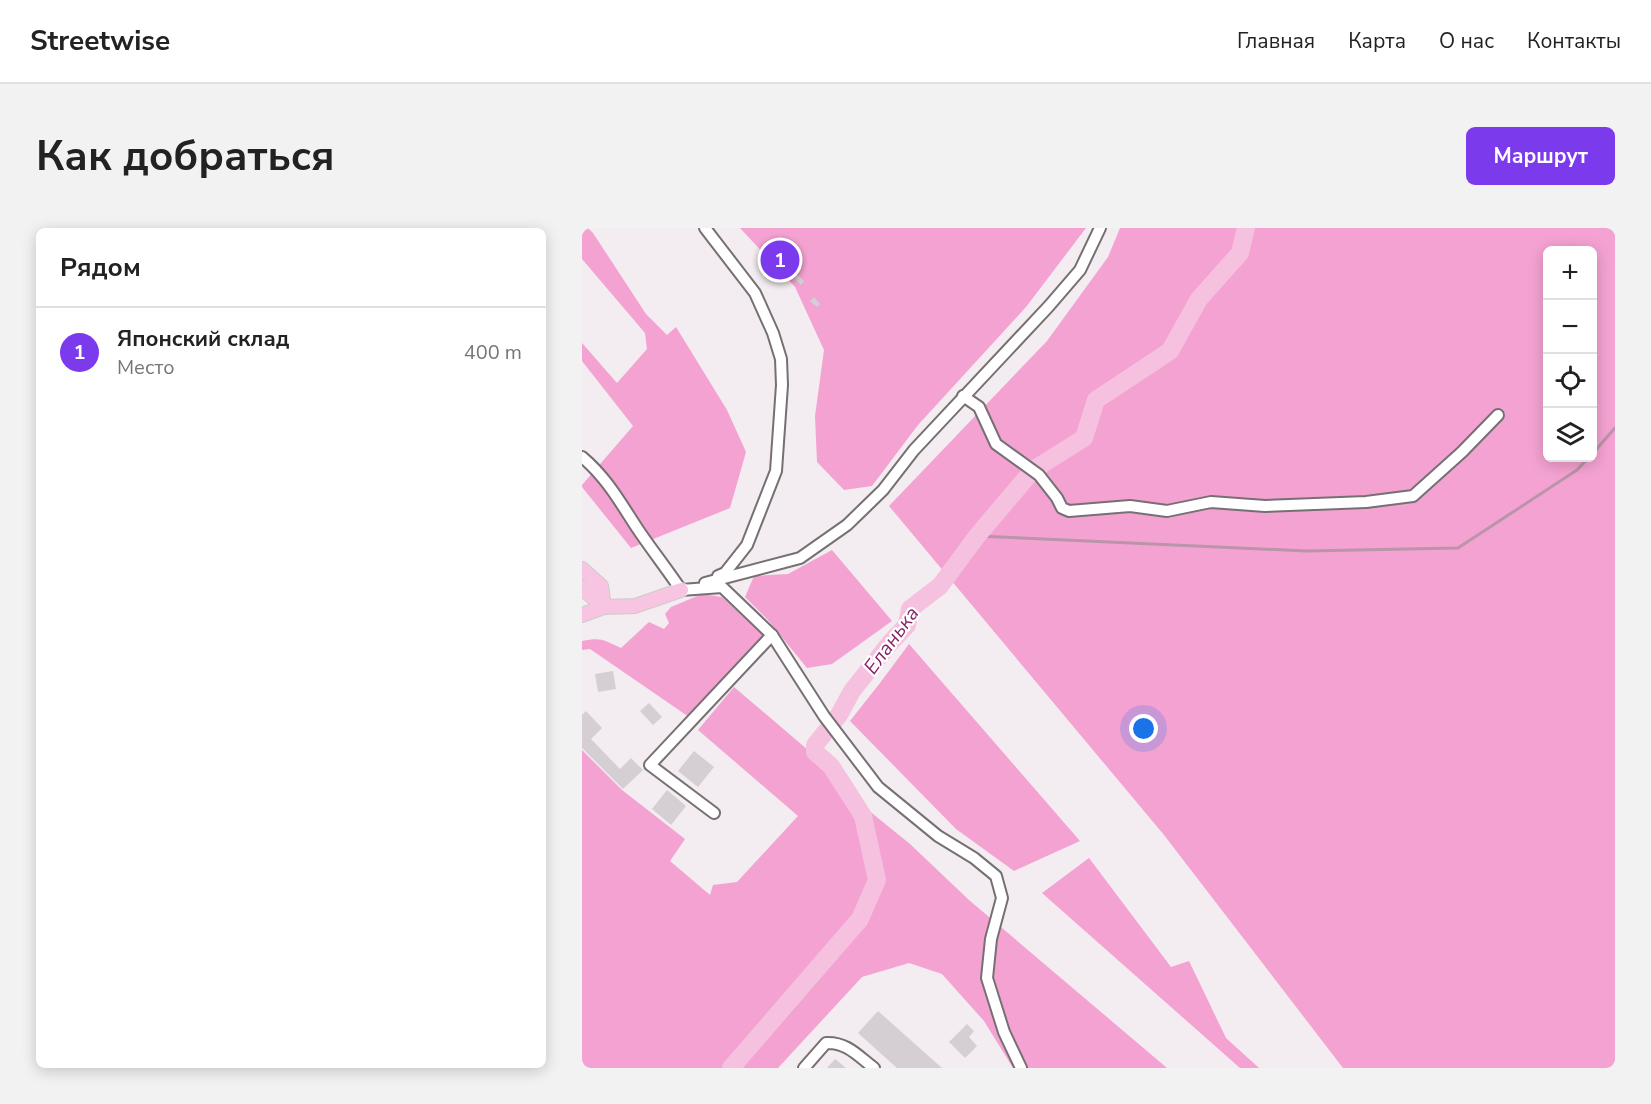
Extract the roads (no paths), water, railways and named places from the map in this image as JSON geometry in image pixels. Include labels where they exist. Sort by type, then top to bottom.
[{"type":"main road","points":[[582,569],[601,586],[604,607]]},
{"type":"main road","points":[[582,588],[604,607]]},
{"type":"main road","points":[[582,615],[604,607],[635,606],[681,590]]},
{"type":"street","points":[[681,590],[725,573],[747,544],[776,471],[781,412],[781,359],[773,333],[755,293],[705,228]]},
{"type":"street","points":[[681,590],[800,558],[847,525],[883,490],[914,450],[1080,270],[1100,228]]},
{"type":"street","points":[[963,396],[979,406],[996,444],[1039,475],[1062,508],[1069,511],[1130,506],[1167,511],[1211,502],[1265,506],[1396,499],[1413,496],[1462,452],[1498,415]]},
{"type":"street","points":[[582,458],[610,485],[681,590]]},
{"type":"street","points":[[681,590],[722,587],[772,635],[825,716],[878,788],[938,836],[974,858],[996,876],[1002,898],[991,939],[987,978],[1004,1032],[1020,1068]]},
{"type":"street","points":[[714,813],[650,765],[772,635]]},
{"type":"street","points":[[804,1068],[826,1043],[837,1043],[846,1046],[874,1068]]},
{"type":"waterway","name":"Еланька","points":[[731,1068],[860,919],[877,880],[863,816],[831,766],[815,752],[815,745],[839,715],[852,691],[907,625],[910,609],[940,586],[977,536],[1033,470],[1084,438],[1096,400],[1170,351],[1199,299],[1240,253],[1246,228]]},
{"type":"waterway","points":[[1597,448],[1615,428]]},
{"type":"waterway","points":[[977,536],[1306,551],[1458,548],[1577,470],[1584,462]]},
{"type":"place","name":"Японский склад","points":[[780,260]]}]
